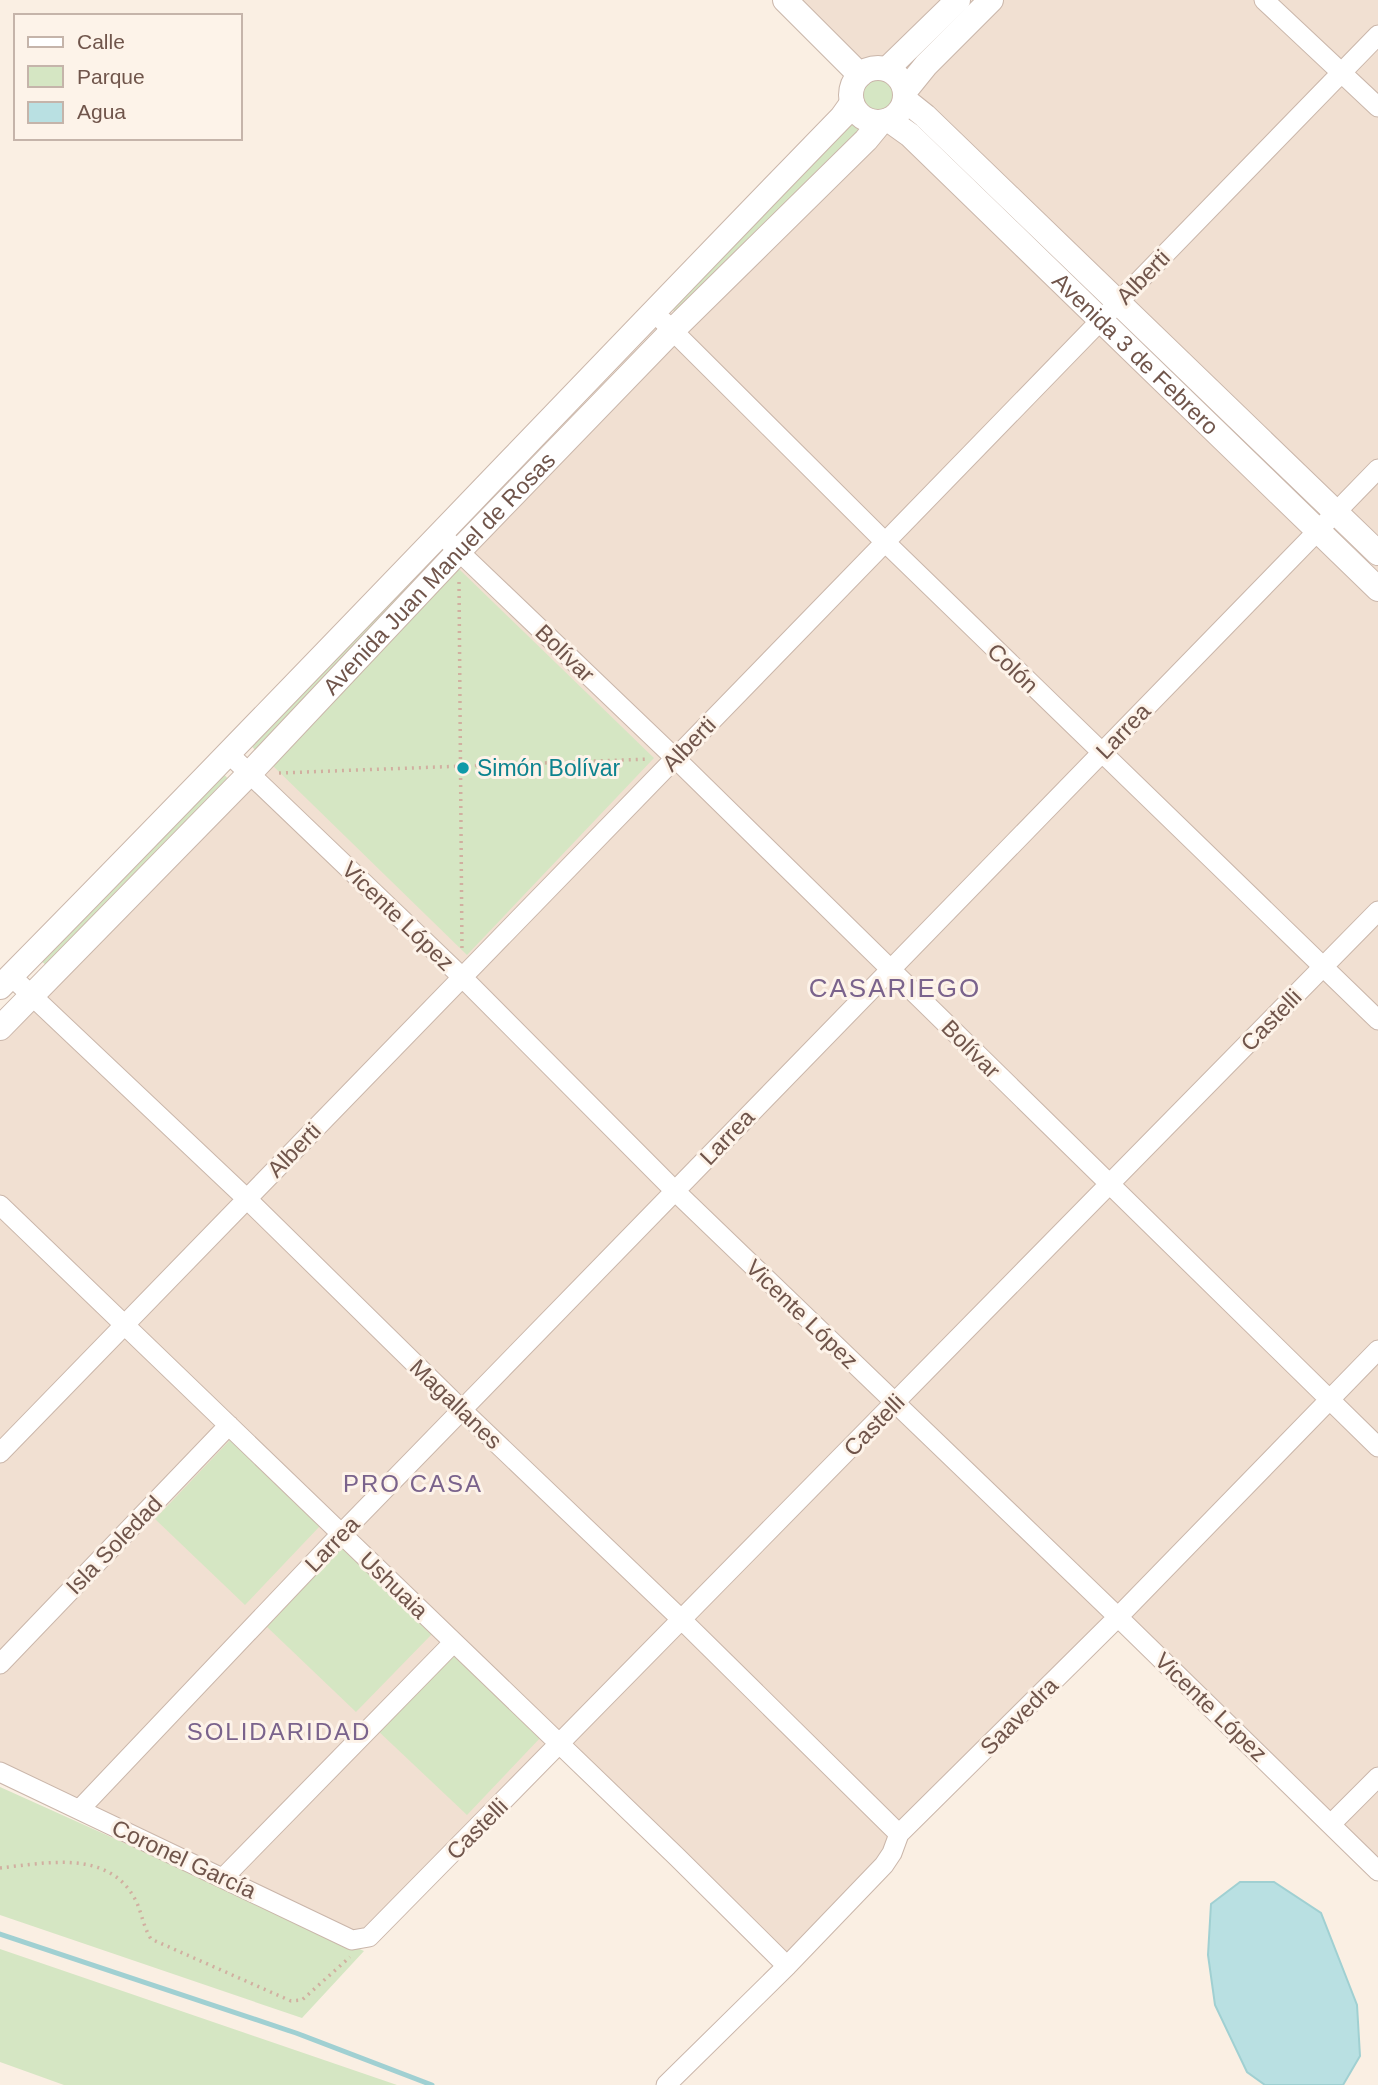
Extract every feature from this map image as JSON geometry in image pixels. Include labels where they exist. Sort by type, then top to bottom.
[{"type":"street","points":[[785,0],[860,75]]},
{"type":"street","points":[[887,69],[958,0]]},
{"type":"street","points":[[905,95],[896,75],[887,69],[871,69],[860,75],[852,86],[852,103],[862,118],[884,121],[902,108],[905,95],[926,65],[991,0]]},
{"type":"street","points":[[1264,0],[1378,107]]},
{"type":"street","name":"Alberti","points":[[0,1453],[1378,35]]},
{"type":"street","name":"Avenida 3 de Febrero","points":[[905,95],[1378,553]]},
{"type":"street","name":"Avenida Juan Manuel de Rosas","points":[[0,1028],[249,774],[654,310],[842,117],[852,103]]},
{"type":"street","name":"Avenida 3 de Febrero","points":[[884,121],[910,135],[1378,589]]},
{"type":"street","name":"Avenida Juan Manuel de Rosas","points":[[5,981],[229,754],[671,331],[884,121]]},
{"type":"street","name":"Colón","points":[[654,310],[671,331],[885,542],[1378,1020]]},
{"type":"street","name":"Larrea","points":[[80,1809],[341,1534],[1378,469]]},
{"type":"street","name":"Bolívar","points":[[450,543],[675,758],[1378,1447]]},
{"type":"street","name":"Vicente López","points":[[229,754],[462,977],[675,1191],[1378,1871]]},
{"type":"street","name":"Castelli","points":[[369,1937],[1378,911]]},
{"type":"street","name":"Magallanes","points":[[5,981],[31,996],[247,1199],[900,1834]]},
{"type":"street","name":"Ushuaia","points":[[3,1213],[125,1325],[561,1744],[787,1966]]},
{"type":"street","name":"Saavedra","points":[[666,2085],[787,1966],[884,1865],[900,1834],[1118,1617],[1378,1350]]},
{"type":"street","name":"Isla Soledad","points":[[0,1664],[229,1425]]},
{"type":"street","points":[[224,1877],[453,1643]]},
{"type":"street","name":"Coronel García","points":[[0,1772],[352,1940],[369,1937]]},
{"type":"street","points":[[1331,1824],[1378,1777]]},
{"type":"path","points":[[450,543],[460,766],[462,977]]},
{"type":"path","points":[[249,774],[675,758]]},
{"type":"path","points":[[0,1867],[61,1861],[89,1863],[123,1882],[136,1900],[142,1924],[151,1939],[291,2001],[302,2000],[345,1963],[369,1937]]},
{"type":"shaded area","points":[[785,0],[1378,0],[1378,1871],[1118,1617],[787,1966],[561,1744],[369,1937],[0,1772],[0,1028],[871,121],[856,112],[851,95],[856,78]]},
{"type":"green space","points":[[878,78],[890,83],[895,95],[890,107],[878,112],[866,107],[861,95],[866,83]]},
{"type":"green space","points":[[854,122],[862,130],[679,316],[672,309]]},
{"type":"green space","points":[[1133,332],[1317,508],[1313,511],[1130,335]]},
{"type":"green space","points":[[430,556],[437,564],[255,750],[248,742]]},
{"type":"green space","points":[[458,568],[654,758],[467,955],[270,763]]},
{"type":"green space","points":[[222,772],[229,780],[47,966],[39,959]]},
{"type":"green space","points":[[230,1440],[320,1526],[245,1605],[155,1519]]},
{"type":"green space","points":[[341,1547],[432,1634],[356,1712],[266,1626]]},
{"type":"green space","points":[[452,1650],[542,1736],[467,1815],[376,1729]]},
{"type":"green space","points":[[0,1787],[364,1951],[302,2018],[0,1915]]},
{"type":"green space","points":[[0,1949],[397,2085],[64,2085],[0,2062]]},
{"type":"water","points":[[1240,1882],[1274,1882],[1321,1913],[1357,2005],[1360,2056],[1343,2085],[1265,2085],[1247,2072],[1215,2005],[1208,1955],[1211,1904]]},
{"type":"waterway","points":[[0,1934],[296,2033],[432,2085]]},
{"type":"place","name":"Simón Bolívar","points":[[463,768]]},
{"type":"district","name":"CASARIEGO","points":[[895,988]]},
{"type":"district","name":"PRO CASA","points":[[413,1484]]},
{"type":"district","name":"SOLIDARIDAD","points":[[279,1732]]}]
